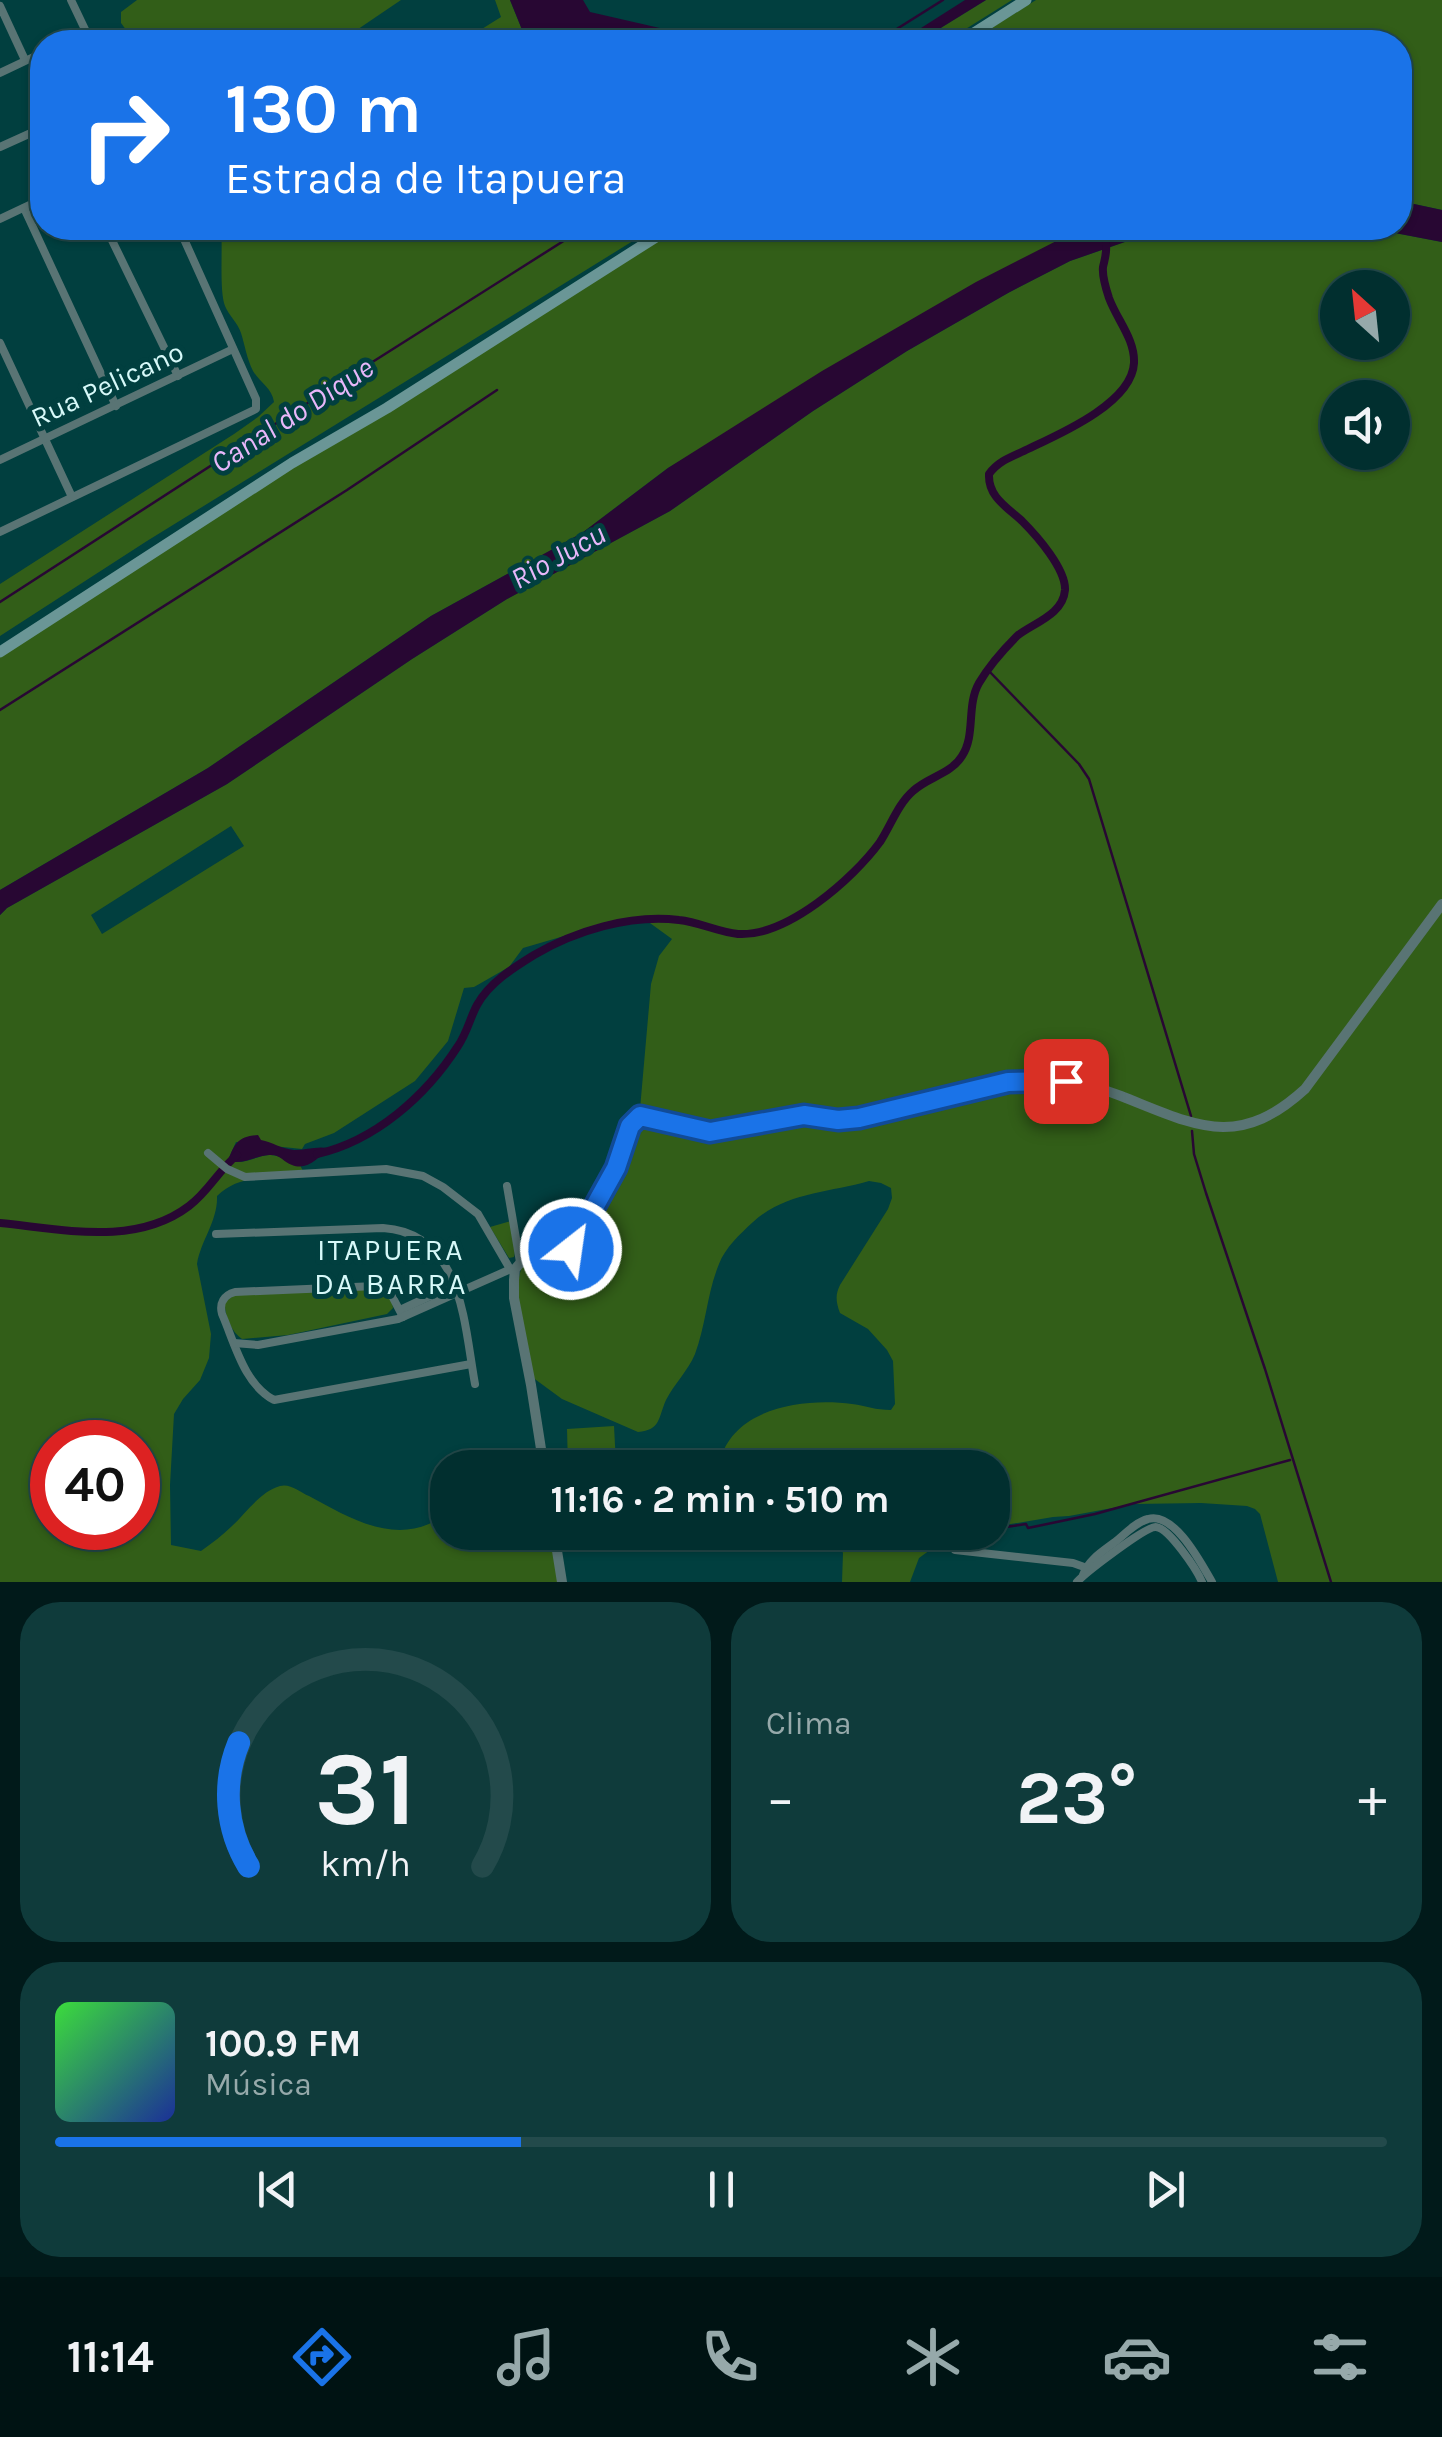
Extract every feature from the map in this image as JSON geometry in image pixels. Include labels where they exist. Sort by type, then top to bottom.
[{"type":"main road","points":[[979,30],[1026,0]]},
{"type":"main road","points":[[0,652],[292,463],[387,408],[651,240]]},
{"type":"street","points":[[71,0],[85,30]]},
{"type":"street","points":[[0,6],[26,60]]},
{"type":"street","points":[[0,73],[30,58]]},
{"type":"street","points":[[0,148],[30,134]]},
{"type":"street","points":[[0,219],[30,205]]},
{"type":"street","points":[[24,208],[30,221]]},
{"type":"street","points":[[39,240],[116,406]]},
{"type":"street","points":[[112,240],[178,376]]},
{"type":"street","points":[[0,532],[256,409],[256,399],[183,240]]},
{"type":"street","points":[[0,343],[72,497]]},
{"type":"street","name":"Rua Pelicano","points":[[0,460],[233,350]]},
{"type":"street","points":[[234,1343],[258,1345],[401,1314],[528,1258],[565,1252],[576,1243],[616,1168],[630,1126],[640,1116],[693,1130],[718,1132],[804,1115],[838,1120],[859,1118],[1026,1081],[1081,1082],[1197,1126],[1226,1128],[1267,1116],[1305,1089],[1442,904]]},
{"type":"street","points":[[208,1153],[237,1175],[251,1178],[386,1170],[423,1176],[443,1186],[478,1214],[515,1267]]},
{"type":"street","points":[[507,1186],[514,1298],[541,1450]]},
{"type":"street","points":[[216,1234],[396,1229],[415,1236],[446,1266],[458,1289],[474,1384]]},
{"type":"street","points":[[401,1314],[389,1292],[376,1286],[234,1292],[226,1296],[221,1306],[252,1381],[274,1400],[471,1364]]},
{"type":"street","points":[[1084,1574],[1140,1522],[1155,1517],[1176,1530],[1212,1582]]},
{"type":"street","points":[[1084,1574],[1144,1530],[1158,1527],[1203,1582],[1212,1582]]},
{"type":"street","points":[[557,1550],[562,1582]]},
{"type":"street","points":[[955,1550],[1073,1563],[1084,1574]]},
{"type":"green space","points":[[137,0],[401,0],[357,30],[126,30],[121,23],[121,12]]},
{"type":"green space","points":[[495,0],[510,0],[522,30],[480,30],[501,17]]},
{"type":"green space","points":[[986,0],[1012,0],[964,30],[937,30]]},
{"type":"green space","points":[[1036,0],[1442,0],[1442,210],[1412,204],[1412,30],[988,30]]},
{"type":"green space","points":[[1412,236],[1442,242],[1442,1582],[1278,1582],[1260,1514],[1247,1506],[1134,1504],[1010,1524],[1010,1450],[725,1450],[742,1426],[776,1409],[834,1402],[891,1410],[895,1404],[893,1361],[887,1350],[868,1329],[840,1313],[837,1299],[840,1285],[888,1209],[891,1188],[881,1183],[869,1181],[793,1199],[766,1212],[738,1236],[719,1264],[695,1354],[651,1429],[638,1432],[562,1399],[532,1377],[518,1301],[520,1272],[525,1261],[563,1255],[633,1143],[640,1109],[651,984],[659,956],[672,939],[643,918],[619,920],[523,948],[509,967],[474,987],[464,988],[448,1041],[415,1081],[334,1133],[305,1144],[302,1149],[236,1142],[228,1160],[239,1162],[274,1155],[300,1165],[306,1177],[247,1180],[217,1196],[215,1214],[197,1264],[211,1334],[209,1358],[200,1380],[174,1414],[171,1545],[201,1551],[266,1493],[287,1486],[377,1527],[395,1530],[430,1524],[430,1550],[555,1550],[561,1582],[0,1582],[0,915],[227,784],[507,599],[670,511],[907,351],[1070,261],[1130,240],[1412,240]],"holes":[[[231,826],[244,846],[102,934],[91,915]]]},
{"type":"green space","points":[[221,240],[635,240],[0,636],[0,584],[234,434],[274,402],[253,371],[222,290]]},
{"type":"green space","points":[[659,240],[1060,240],[668,468],[582,533],[431,616],[208,768],[0,890],[0,652],[154,552]]},
{"type":"green space","points":[[511,1221],[515,1252],[509,1258],[490,1227]]},
{"type":"green space","points":[[376,1289],[391,1301],[393,1308],[387,1314],[288,1335],[242,1339],[232,1327],[225,1307],[234,1295]]},
{"type":"green space","points":[[614,1426],[615,1450],[568,1450],[567,1429]]},
{"type":"green space","points":[[842,1550],[930,1550],[919,1558],[910,1582],[842,1582]]},
{"type":"water","points":[[510,0],[583,0],[590,12],[668,30],[522,30]]},
{"type":"water","points":[[965,0],[986,0],[937,30],[918,30]]},
{"type":"water","points":[[1412,204],[1442,210],[1442,242],[1412,236]]},
{"type":"water","name":"Rio Jucu","points":[[1058,240],[1130,240],[1070,261],[907,351],[670,511],[507,599],[227,784],[0,915],[0,890],[208,768],[431,616],[582,533],[668,468],[822,371],[976,282]]},
{"type":"water","points":[[258,1135],[261,1140],[290,1149],[328,1148],[303,1166],[273,1155],[228,1161],[238,1142]]},
{"type":"waterway","name":"Canal do Dique","points":[[895,30],[943,0]]},
{"type":"waterway","name":"Canal do Dique","points":[[0,602],[565,240]]},
{"type":"waterway","points":[[317,1154],[359,1139],[415,1099],[458,1046],[488,990],[534,955],[585,932],[622,922],[686,921],[738,934],[777,926],[836,888],[880,842],[908,796],[957,762],[966,748],[975,692],[983,677],[1017,636],[1059,606],[1065,590],[1061,572],[1050,553],[995,495],[989,474],[1007,459],[1092,415],[1108,404],[1130,378],[1134,363],[1132,346],[1104,278],[1106,244]]},
{"type":"waterway","points":[[0,710],[497,390]]},
{"type":"waterway","points":[[988,670],[1089,779],[1191,1116]]},
{"type":"waterway","points":[[1192,1131],[1194,1154],[1206,1193],[1331,1582]]},
{"type":"waterway","points":[[0,1223],[98,1232],[145,1227],[189,1206],[237,1155]]},
{"type":"waterway","points":[[1010,1526],[1026,1524],[1028,1528],[1095,1514],[1290,1460]]},
{"type":"district","name":"ITAPUERA DA BARRA","points":[[391,1267]]},
{"type":"route","points":[[571,1249],[616,1168],[630,1126],[640,1116],[693,1130],[718,1132],[804,1115],[838,1120],[859,1118],[1008,1082],[1066,1081]]}]
